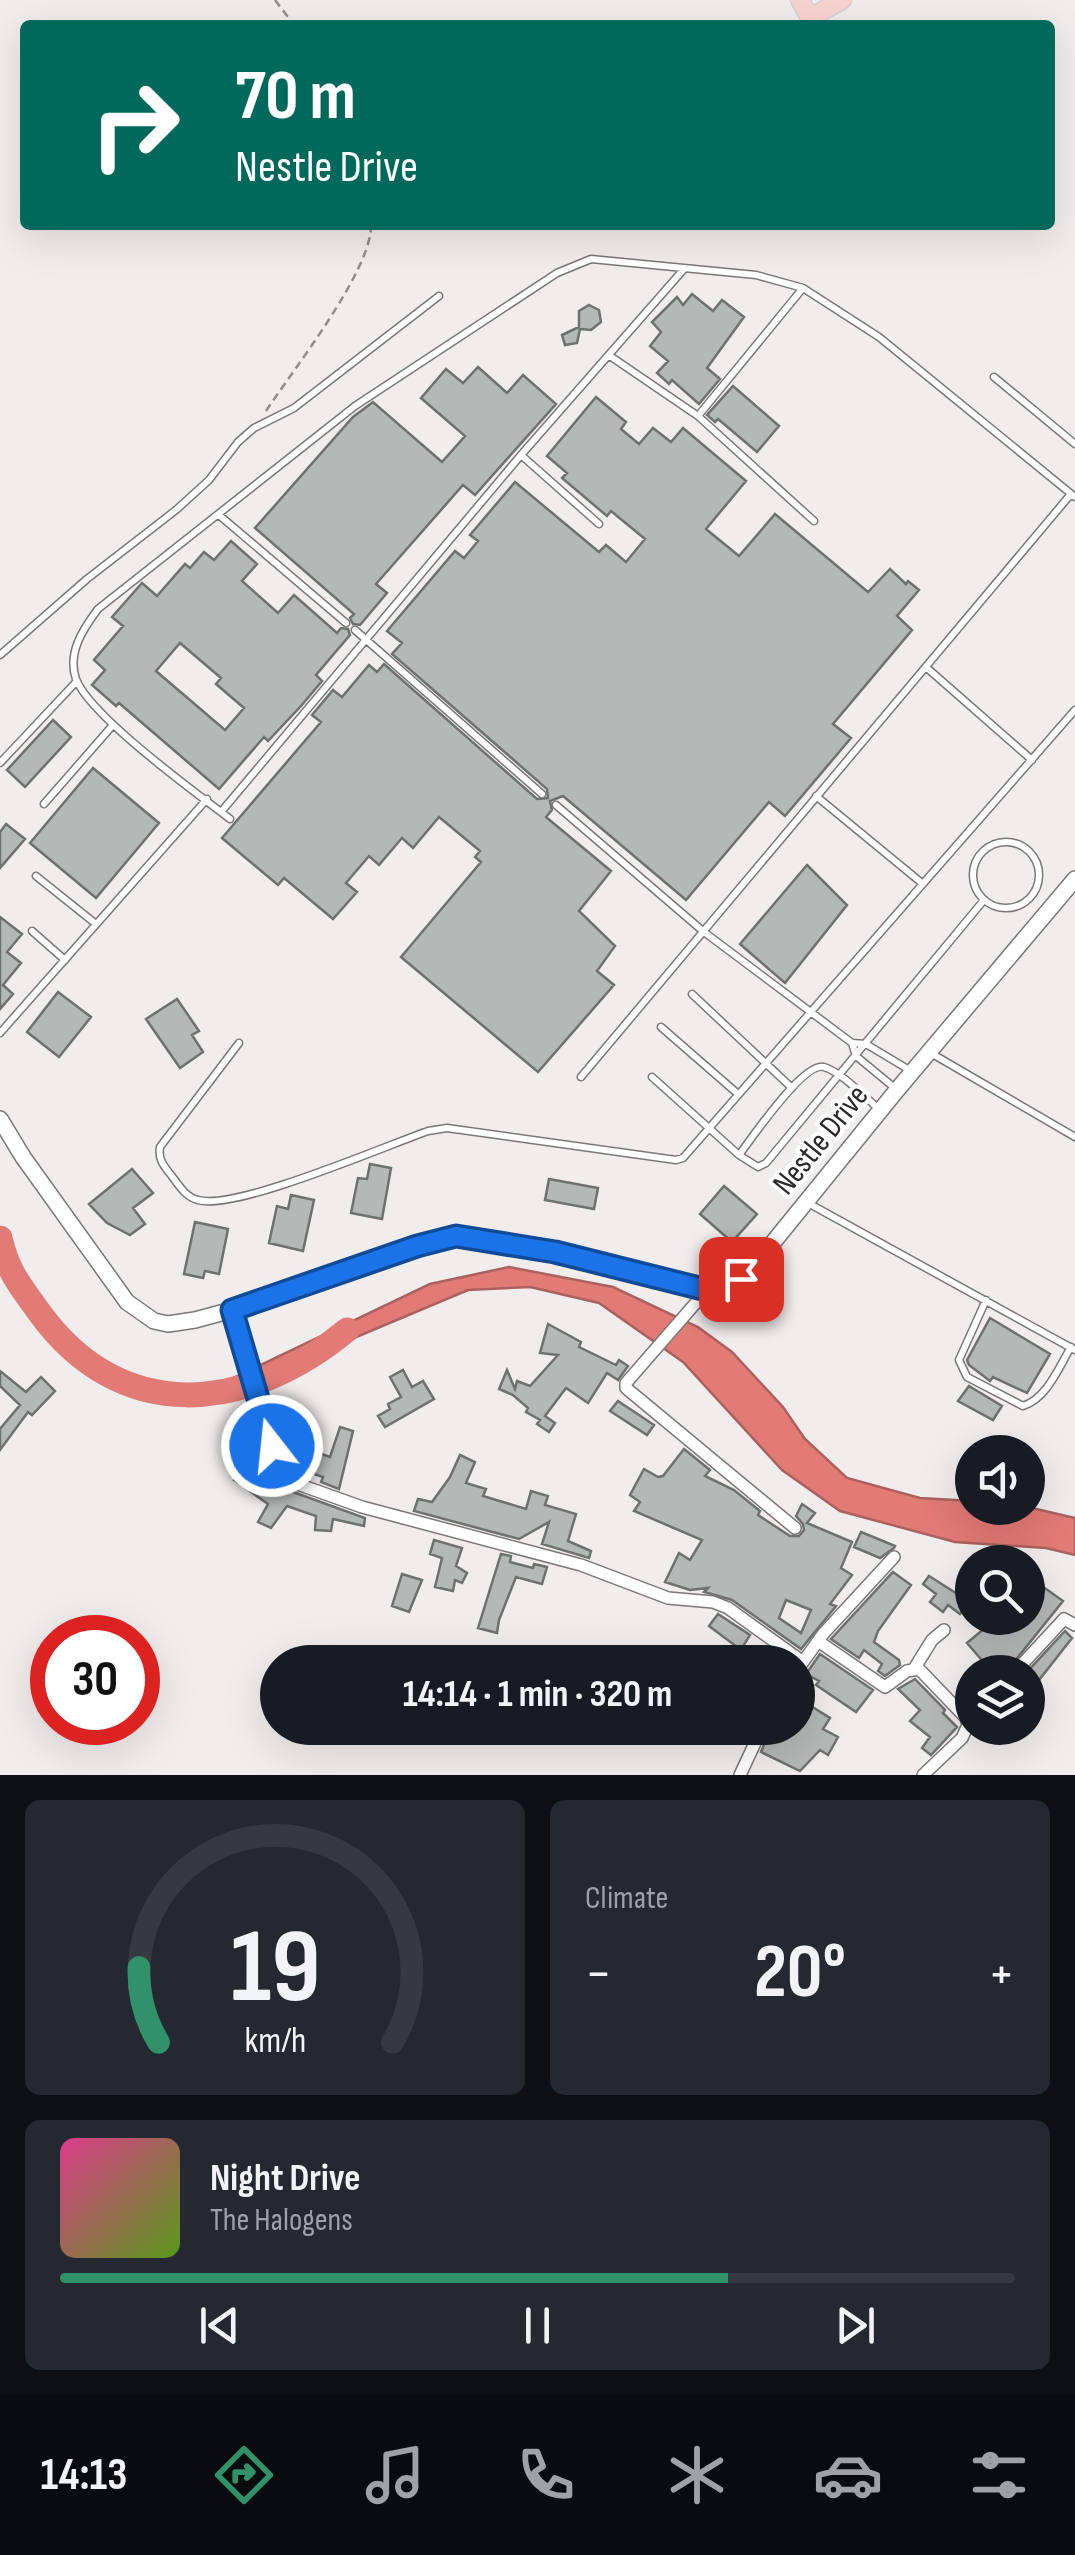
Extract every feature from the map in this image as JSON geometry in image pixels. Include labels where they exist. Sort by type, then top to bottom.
[{"type":"main road","points":[[800,0],[810,18],[842,0]]},
{"type":"street","name":"Nestle Drive","points":[[707,1290],[741,1279],[1075,879]]},
{"type":"street","points":[[0,1119],[128,1302],[142,1314],[168,1324],[232,1310],[456,1236],[555,1252],[707,1290],[626,1384],[628,1393],[795,1528]]},
{"type":"street","points":[[232,1310],[278,1467],[292,1482],[406,1520],[580,1565],[668,1598],[713,1602],[728,1608],[774,1645]]},
{"type":"street","points":[[815,1645],[894,1557]]},
{"type":"street","points":[[1031,1655],[1064,1619],[1075,1625]]},
{"type":"street","points":[[818,1641],[885,1687],[914,1669],[932,1640],[944,1630]]},
{"type":"street","points":[[914,1669],[926,1674],[955,1706]]},
{"type":"street","points":[[740,1775],[754,1745]]},
{"type":"street","points":[[923,1775],[955,1745]]},
{"type":"lane","points":[[230,819],[92,704],[77,682],[74,652],[81,632],[98,609],[356,406],[557,273],[592,259],[756,275],[804,288],[879,337],[1073,495],[581,1077]]},
{"type":"lane","points":[[221,812],[685,268]]},
{"type":"lane","points":[[698,416],[804,288]]},
{"type":"lane","points":[[0,655],[87,579],[176,510],[209,480],[254,428],[294,408],[439,296]]},
{"type":"lane","points":[[610,356],[698,416],[814,521]]},
{"type":"lane","points":[[994,377],[1075,444]]},
{"type":"lane","points":[[521,456],[599,524]]},
{"type":"lane","points":[[220,516],[346,623]]},
{"type":"lane","points":[[355,630],[542,794]]},
{"type":"lane","points":[[926,668],[1032,760]]},
{"type":"lane","points":[[0,763],[77,682]]},
{"type":"lane","points":[[240,1043],[160,1147],[158,1155],[184,1194],[198,1200],[241,1199],[428,1130],[447,1128],[676,1160],[687,1155],[1075,710]]},
{"type":"lane","points":[[44,804],[113,725]]},
{"type":"lane","points":[[816,796],[923,884]]},
{"type":"lane","points":[[0,1033],[207,799]]},
{"type":"lane","points":[[556,804],[704,932],[852,1043],[866,1044],[912,1071]]},
{"type":"lane","points":[[1005,841],[1020,844],[1033,855],[1039,870],[1037,886],[1028,899],[1014,907],[998,908],[984,900],[974,887],[972,872],[978,856],[990,845],[1005,841]]},
{"type":"lane","points":[[36,876],[96,924]]},
{"type":"lane","points":[[652,1076],[739,1155],[758,1167],[766,1164],[984,900]]},
{"type":"lane","points":[[32,931],[65,960]]},
{"type":"lane","points":[[692,994],[792,1088]]},
{"type":"lane","points":[[660,1027],[738,1094]]},
{"type":"lane","points":[[852,1043],[856,1056],[896,1090]]},
{"type":"lane","points":[[930,1052],[1075,1138]]},
{"type":"lane","points":[[739,1155],[806,1071],[815,1067],[824,1066],[880,1110]]},
{"type":"lane","points":[[807,1202],[986,1300],[1073,1348],[1046,1390],[1029,1404],[1022,1406],[967,1377],[958,1360],[986,1300]]},
{"type":"path","points":[[275,0],[290,20]]},
{"type":"path","points":[[254,428],[344,294],[366,252],[369,230]]},
{"type":"shaded area","points":[[509,1267],[613,1287],[698,1327],[732,1352],[783,1407],[805,1439],[847,1478],[920,1498],[955,1500],[955,1525],[1045,1525],[1045,1511],[1075,1518],[1075,1555],[1045,1545],[955,1542],[840,1511],[782,1470],[683,1362],[599,1303],[530,1287],[468,1290],[285,1367],[204,1392],[430,1284]]},
{"type":"building","points":[[692,294],[713,311],[722,300],[744,317],[707,368],[720,379],[699,404],[672,380],[669,384],[657,373],[668,361],[650,346],[661,332],[652,322],[677,297],[683,305]]},
{"type":"building","points":[[589,305],[599,310],[601,322],[591,330],[580,329],[577,343],[565,345],[562,335],[579,327],[579,311]]},
{"type":"building","points":[[478,367],[507,393],[523,375],[556,404],[475,495],[463,485],[376,584],[387,593],[360,625],[353,624],[350,618],[354,614],[255,528],[353,417],[373,402],[442,462],[465,436],[421,398],[446,369],[463,383]]},
{"type":"building","points":[[733,386],[779,426],[757,452],[718,419],[715,422],[707,415]]},
{"type":"building","points":[[596,397],[626,422],[621,429],[639,444],[653,428],[671,442],[683,428],[746,481],[706,529],[739,556],[775,514],[868,592],[890,569],[919,590],[897,616],[912,630],[833,724],[851,738],[785,816],[769,802],[686,900],[563,796],[550,801],[552,810],[546,817],[611,871],[579,911],[615,946],[597,971],[614,985],[538,1072],[401,957],[481,862],[475,857],[480,851],[439,817],[413,848],[402,838],[379,865],[369,856],[346,883],[357,892],[333,919],[284,878],[278,885],[222,838],[321,722],[312,715],[333,690],[342,697],[369,665],[377,672],[384,664],[537,799],[548,798],[547,789],[392,654],[402,643],[387,631],[455,551],[464,558],[478,541],[470,535],[515,482],[599,552],[606,545],[626,562],[645,539],[611,511],[607,516],[562,478],[567,473],[547,456]]},
{"type":"building","points":[[231,541],[257,564],[242,581],[278,613],[294,595],[337,633],[341,628],[348,629],[350,635],[316,675],[322,681],[301,706],[268,741],[264,737],[219,789],[119,703],[116,706],[92,685],[105,670],[94,660],[123,626],[112,617],[142,583],[157,596],[185,564],[190,568],[204,552],[214,560]],"holes":[[[180,643],[221,678],[216,684],[244,708],[225,730],[156,671]]]},
{"type":"building","points":[[53,720],[71,737],[25,787],[7,770]]},
{"type":"building","points":[[93,768],[159,823],[96,898],[30,843]]},
{"type":"building","points":[[6,824],[25,839],[0,868],[0,832]]},
{"type":"building","points":[[807,865],[847,905],[785,983],[740,944]]},
{"type":"building","points":[[0,917],[22,934],[7,952],[21,963],[3,985],[13,994],[0,1009]]},
{"type":"building","points":[[58,992],[91,1017],[59,1057],[27,1032]]},
{"type":"building","points":[[177,999],[199,1031],[192,1035],[203,1052],[180,1068],[146,1019]]},
{"type":"building","points":[[370,1164],[391,1168],[382,1219],[351,1213],[358,1178],[367,1179]]},
{"type":"building","points":[[132,1169],[153,1193],[133,1208],[145,1224],[130,1235],[107,1223],[89,1204]]},
{"type":"building","points":[[549,1179],[598,1188],[594,1209],[545,1200]]},
{"type":"building","points":[[724,1186],[757,1214],[732,1242],[700,1214]]},
{"type":"building","points":[[291,1195],[314,1200],[303,1251],[269,1243],[277,1206],[288,1209]]},
{"type":"building","points":[[195,1222],[228,1229],[219,1274],[205,1271],[203,1278],[184,1274]]},
{"type":"building","points":[[990,1318],[1050,1354],[1027,1393],[993,1377],[990,1381],[969,1365],[967,1360]]},
{"type":"building","points":[[548,1324],[581,1342],[579,1347],[616,1365],[619,1360],[628,1366],[618,1380],[607,1373],[588,1403],[566,1388],[545,1416],[555,1423],[549,1432],[537,1424],[540,1420],[526,1412],[528,1408],[513,1395],[499,1389],[507,1370],[515,1389],[517,1381],[530,1386],[558,1355],[540,1353]]},
{"type":"building","points":[[403,1370],[412,1387],[423,1381],[434,1399],[385,1427],[378,1416],[401,1397],[390,1377]]},
{"type":"building","points":[[0,1371],[26,1392],[41,1377],[55,1391],[32,1415],[28,1412],[0,1450],[0,1429],[20,1405],[0,1386]]},
{"type":"building","points":[[969,1386],[1002,1406],[993,1420],[958,1401]]},
{"type":"building","points":[[618,1401],[654,1425],[647,1435],[610,1411]]},
{"type":"building","points":[[340,1427],[353,1431],[339,1489],[321,1482],[323,1477],[291,1466],[304,1448],[330,1457]]},
{"type":"building","points":[[684,1449],[710,1470],[705,1476],[734,1490],[760,1511],[758,1515],[790,1536],[799,1536],[804,1530],[796,1516],[802,1504],[815,1513],[807,1523],[852,1542],[841,1568],[852,1575],[830,1604],[836,1606],[804,1645],[795,1645],[732,1600],[704,1592],[708,1588],[690,1590],[665,1582],[679,1553],[690,1560],[702,1540],[634,1511],[640,1502],[630,1495],[644,1469],[658,1477]],"holes":[[[786,1600],[811,1610],[801,1633],[779,1618]]]},
{"type":"building","points":[[460,1455],[475,1462],[466,1483],[486,1489],[483,1496],[526,1509],[531,1491],[548,1496],[545,1505],[576,1514],[568,1541],[591,1551],[589,1558],[542,1544],[549,1522],[519,1539],[414,1511],[418,1499],[432,1502]]},
{"type":"building","points":[[246,1465],[282,1488],[365,1518],[364,1526],[333,1519],[331,1531],[315,1530],[316,1516],[287,1506],[271,1528],[258,1522],[268,1504],[234,1480]]},
{"type":"building","points":[[861,1532],[895,1546],[880,1558],[854,1547]]},
{"type":"building","points":[[434,1540],[462,1548],[456,1566],[467,1573],[462,1583],[455,1580],[453,1591],[435,1587],[442,1558],[430,1554]]},
{"type":"building","points":[[501,1554],[511,1556],[510,1562],[547,1567],[542,1584],[516,1577],[497,1633],[478,1628]]},
{"type":"building","points":[[893,1572],[911,1585],[874,1642],[899,1660],[900,1665],[885,1676],[878,1671],[882,1664],[864,1650],[859,1658],[831,1639]]},
{"type":"building","points":[[402,1574],[422,1580],[409,1612],[392,1606]]},
{"type":"building","points":[[929,1576],[955,1592],[955,1610],[948,1605],[943,1612],[930,1602],[936,1594],[923,1584]]},
{"type":"building","points":[[1045,1588],[1063,1601],[1045,1623]]},
{"type":"building","points":[[718,1614],[750,1635],[744,1645],[734,1645],[709,1626]]},
{"type":"building","points":[[1065,1631],[1072,1638],[1045,1672],[1043,1655]]},
{"type":"building","points":[[977,1635],[1036,1635],[1020,1655],[977,1655],[967,1643]]},
{"type":"building","points":[[820,1654],[873,1690],[856,1712],[816,1685],[819,1681],[815,1679],[815,1661]]},
{"type":"building","points":[[915,1679],[955,1725],[931,1755],[922,1748],[930,1737],[910,1721],[920,1710],[898,1689]]},
{"type":"building","points":[[815,1709],[830,1718],[823,1729],[838,1737],[828,1755],[820,1750],[800,1771],[761,1752],[764,1745],[815,1745]]},
{"type":"waterway","points":[[0,1238],[20,1285],[72,1349],[108,1375],[146,1390],[186,1395],[227,1391],[268,1378],[308,1358],[347,1330]]},
{"type":"route","points":[[272,1446],[232,1310],[456,1236],[555,1252],[707,1290],[741,1279]]}]
